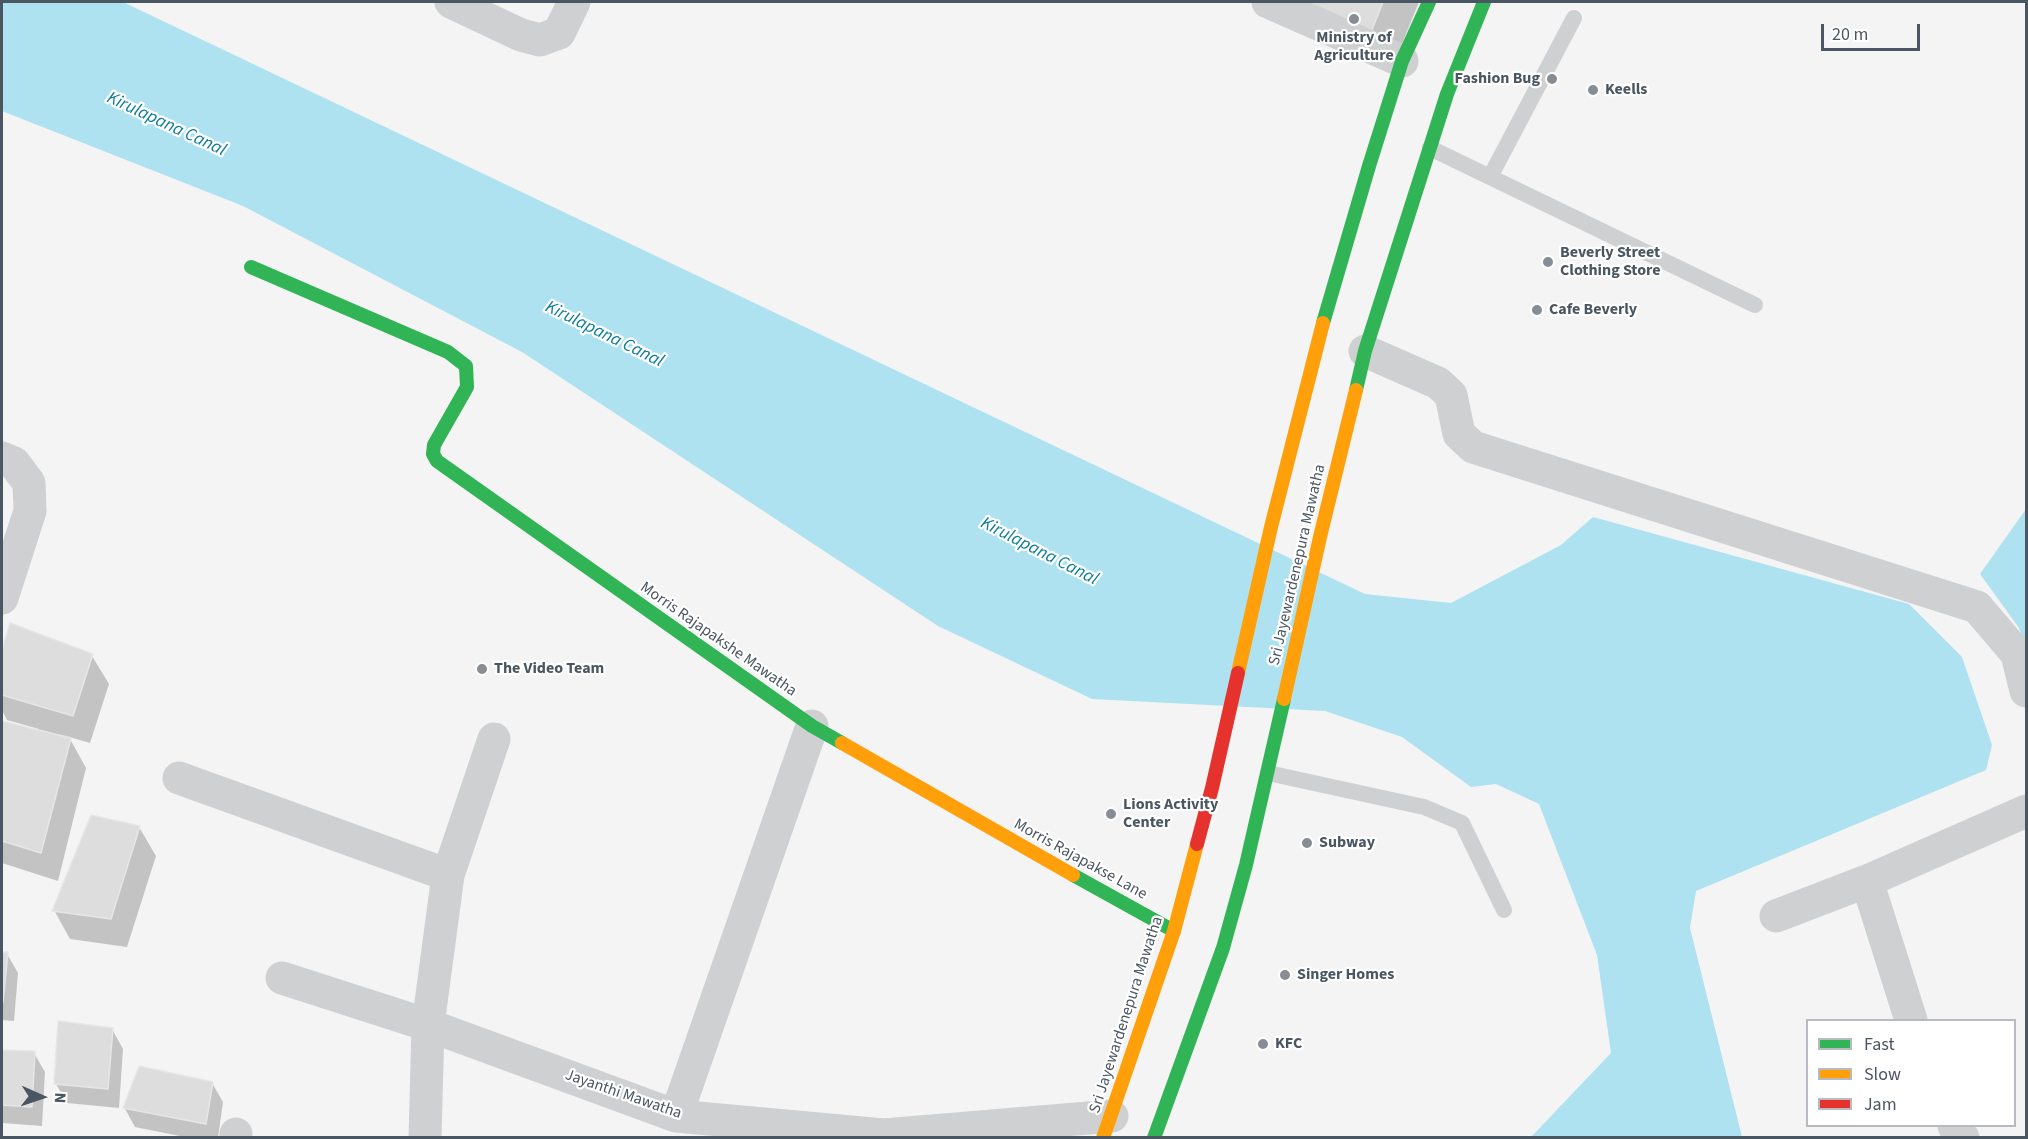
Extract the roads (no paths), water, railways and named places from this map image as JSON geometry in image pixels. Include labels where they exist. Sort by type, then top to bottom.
[{"type":"main road","name":"Sri Jayewardenepura Mawatha","points":[[1108,1126],[1174,931],[1212,788],[1271,527],[1323,324],[1402,61],[1429,2]]},
{"type":"main road","name":"Sri Jayewardenepura Mawatha","points":[[1154,1137],[1223,948],[1263,797],[1320,537],[1365,351],[1447,94],[1484,2]]},
{"type":"main road","name":"Morris Rajapakshe Mawatha","points":[[251,267],[448,352],[466,366],[467,387],[434,445],[433,454],[437,461],[812,726],[970,818]]},
{"type":"main road","name":"Morris Rajapakse Lane","points":[[970,818],[1174,931]]},
{"type":"street","points":[[451,2],[521,35],[540,40],[559,33],[574,2]]},
{"type":"street","points":[[1268,2],[1402,61]]},
{"type":"street","points":[[1365,351],[1438,383],[1451,395],[1459,434],[1473,447],[1977,607],[2017,654],[2026,691]]},
{"type":"street","points":[[2,458],[14,463],[29,483],[30,510],[2,598]]},
{"type":"street","points":[[676,1116],[812,726]]},
{"type":"street","points":[[425,1137],[428,1025],[448,875],[494,739]]},
{"type":"street","points":[[179,778],[448,875]]},
{"type":"street","points":[[1776,916],[1867,882],[2026,811]]},
{"type":"street","points":[[1867,882],[1911,1019]]},
{"type":"street","name":"Jayanthi Mawatha","points":[[282,978],[428,1025],[676,1116],[884,1135],[1108,1126]]},
{"type":"lane","points":[[1490,177],[1574,18]]},
{"type":"lane","points":[[1430,148],[1755,305]]},
{"type":"lane","points":[[1268,773],[1424,807],[1462,824],[1504,910]]},
{"type":"water","name":"Kirulapana Canal","points":[[2,2],[123,2],[1365,594],[1451,603],[1561,545],[1593,517],[1909,604],[1962,657],[1992,745],[1986,770],[1696,891],[1690,928],[1742,1137],[1531,1137],[1611,1053],[1597,955],[1539,804],[1496,784],[1471,787],[1402,737],[1325,711],[1092,699],[938,626],[522,352],[243,206],[2,111]]},
{"type":"water","points":[[2026,509],[2026,648],[2019,628],[1980,574]]},
{"type":"place","name":"Ministry of Agriculture","points":[[1354,19]]},
{"type":"place","name":"Fashion Bug","points":[[1552,79]]},
{"type":"place","name":"Keells","points":[[1593,90]]},
{"type":"place","name":"Beverly Street Clothing Store","points":[[1548,262]]},
{"type":"place","name":"Cafe Beverly","points":[[1537,310]]},
{"type":"place","name":"The Video Team","points":[[482,669]]},
{"type":"place","name":"Lions Activity Center","points":[[1111,814]]},
{"type":"place","name":"Subway","points":[[1307,843]]},
{"type":"place","name":"Singer Homes","points":[[1285,975]]},
{"type":"place","name":"KFC","points":[[1263,1044]]}]
